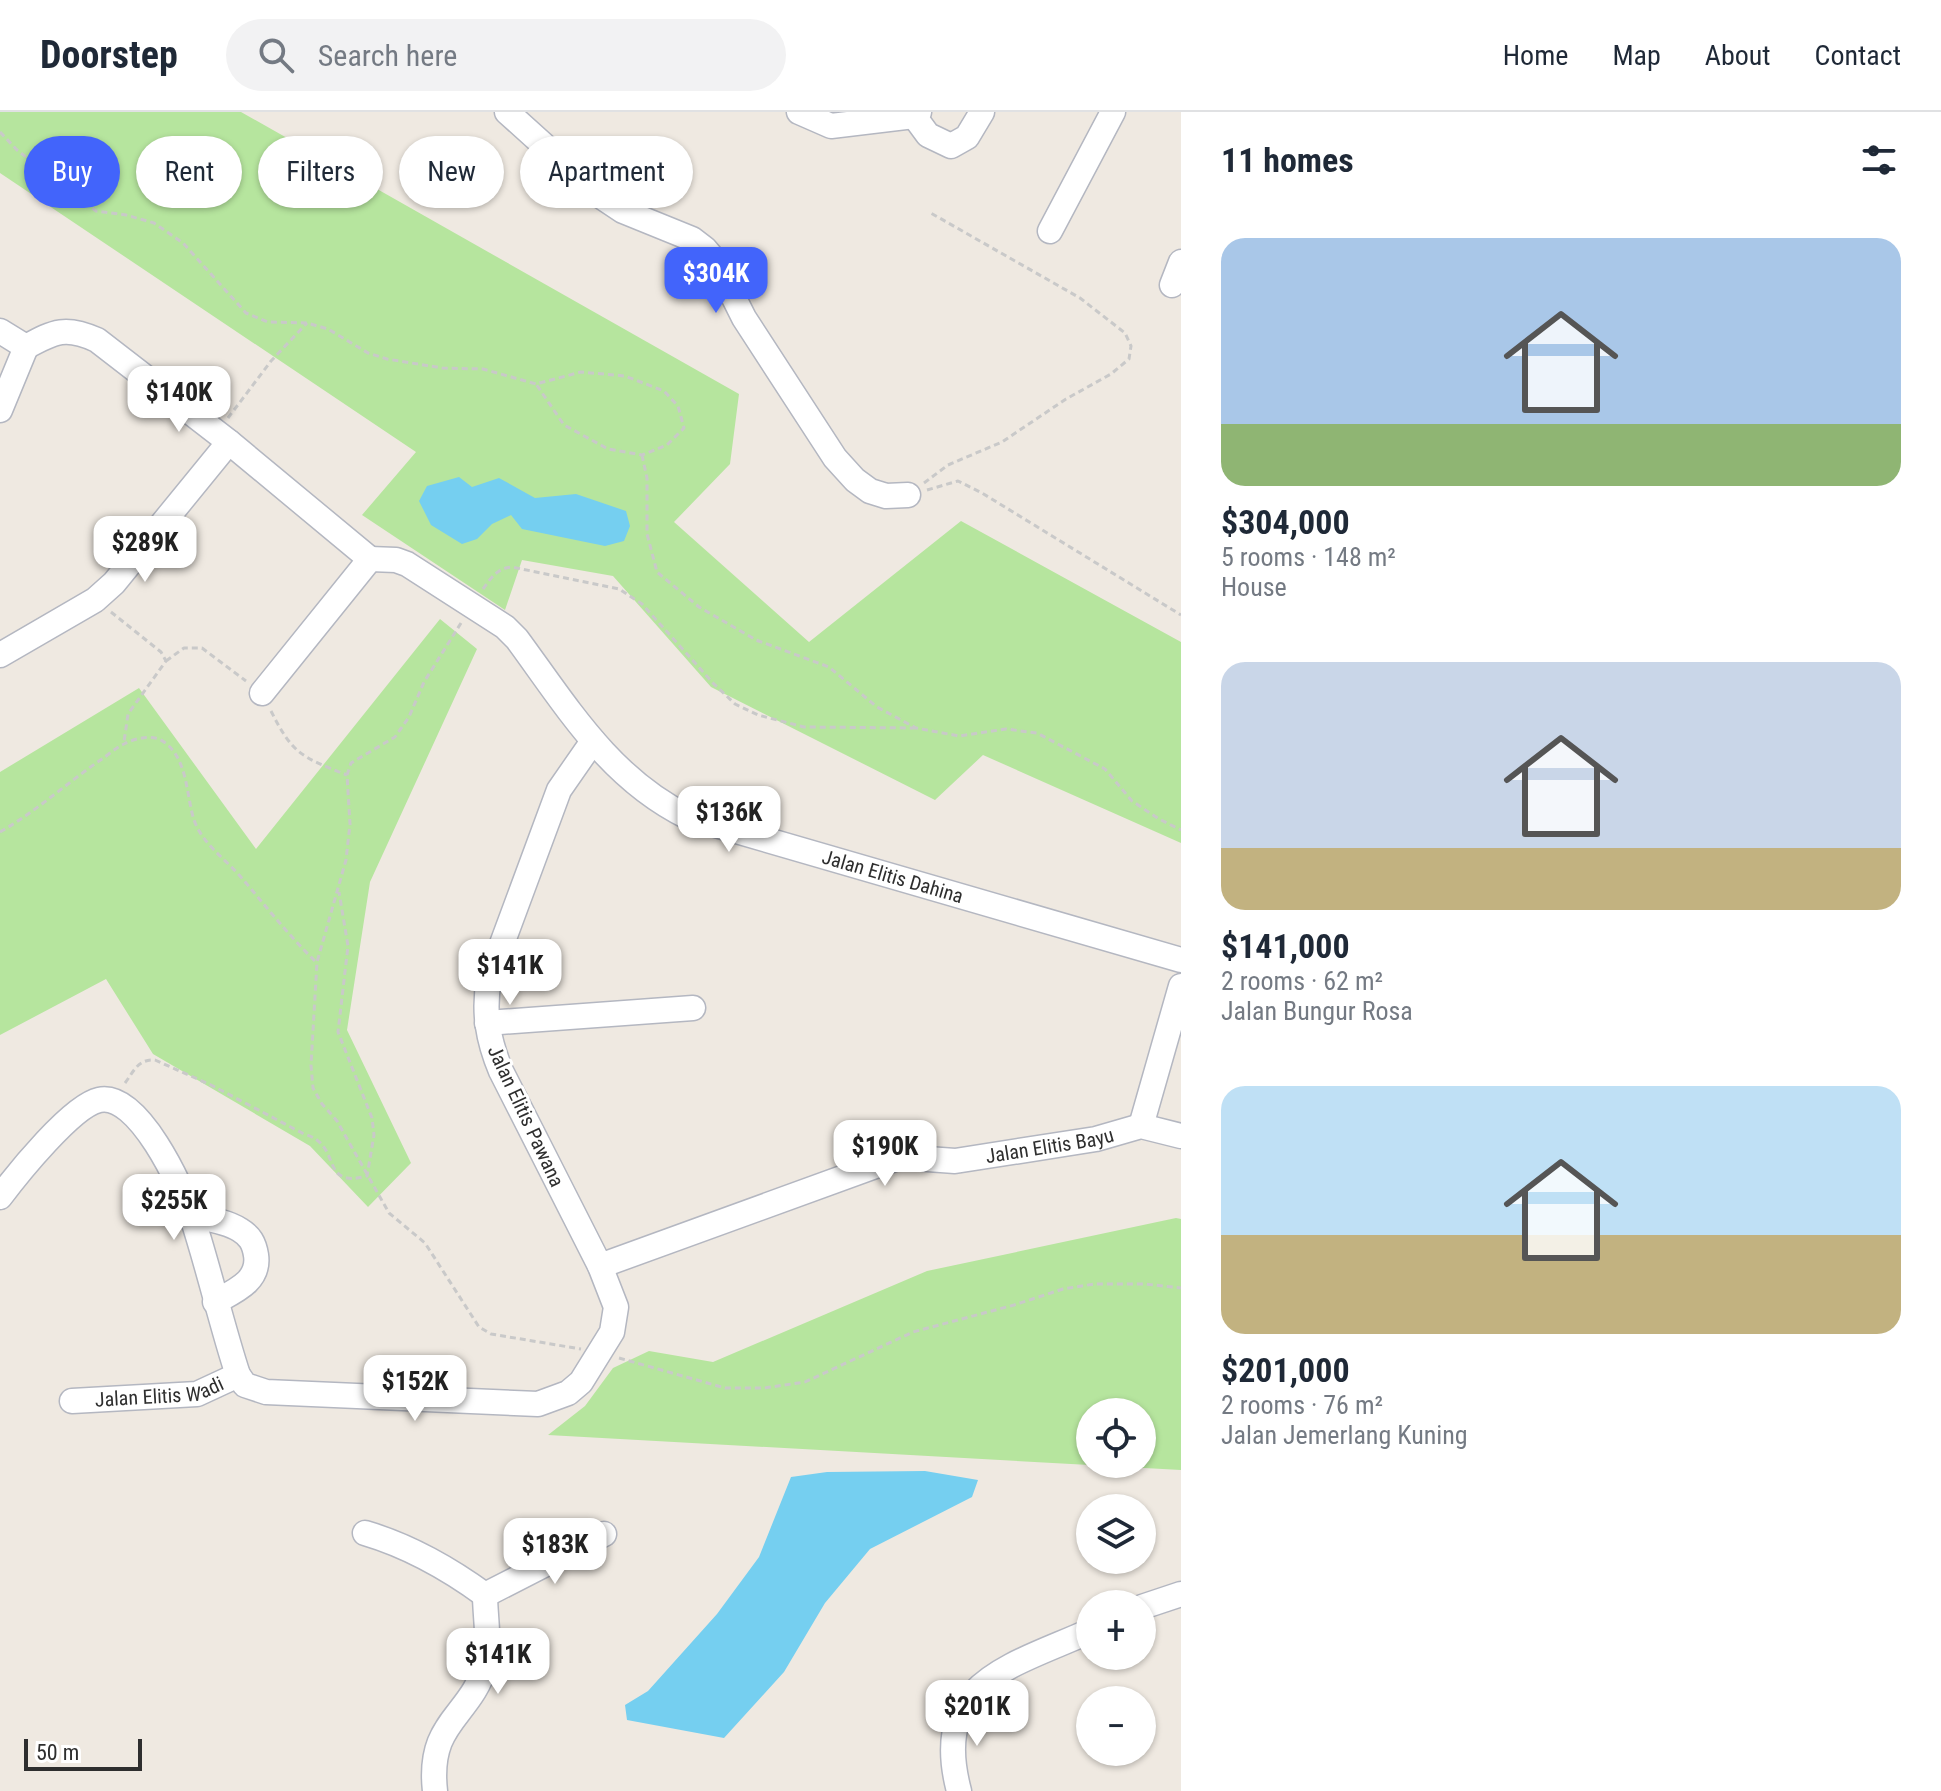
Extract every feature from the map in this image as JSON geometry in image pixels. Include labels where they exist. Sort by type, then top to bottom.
[{"type":"street","points":[[507,112],[599,195],[623,211],[692,239],[705,249],[716,262],[744,318],[835,458],[870,491],[886,496],[908,495]]},
{"type":"street","points":[[799,112],[831,126],[916,114],[928,135],[951,146],[967,137],[982,112]]},
{"type":"street","points":[[1050,231],[1113,112]]},
{"type":"street","points":[[1172,285],[1181,262]]},
{"type":"street","points":[[0,331],[26,347]]},
{"type":"street","points":[[0,410],[26,347],[59,331],[77,331],[97,340],[225,439],[370,559],[262,693]]},
{"type":"street","points":[[0,655],[95,600],[114,583],[225,439]]},
{"type":"street","name":"Jalan Elitis Dahina","points":[[370,559],[396,560],[407,564],[505,627],[593,741],[629,779],[658,802],[688,817],[1181,960]]},
{"type":"street","name":"Jalan Elitis Pawana","points":[[593,741],[559,790],[489,979],[485,1001],[490,1045],[501,1071],[600,1266]]},
{"type":"street","points":[[1141,1126],[1181,986]]},
{"type":"street","points":[[487,1023],[693,1008]]},
{"type":"street","points":[[0,1197],[79,1109],[102,1099],[113,1100],[137,1117],[174,1175],[192,1216],[238,1375]]},
{"type":"street","name":"Jalan Elitis Bayu","points":[[600,1266],[900,1157],[955,1161],[1096,1139],[1141,1126],[1181,1136]]},
{"type":"street","points":[[192,1216],[229,1224],[241,1230],[254,1245],[255,1274],[215,1302]]},
{"type":"street","name":"Jalan Elitis Wadi","points":[[72,1401],[197,1394],[238,1375],[245,1385],[266,1392],[538,1404],[568,1393],[581,1382],[612,1332],[616,1307],[600,1266]]},
{"type":"street","points":[[365,1533],[400,1544],[462,1578],[485,1595]]},
{"type":"street","points":[[485,1595],[604,1534]]},
{"type":"street","points":[[1156,1602],[1181,1594]]},
{"type":"street","points":[[435,1791],[433,1772],[436,1750],[444,1731],[472,1696],[487,1661],[485,1595]]},
{"type":"street","points":[[959,1791],[952,1753],[954,1731],[964,1703],[995,1674],[1076,1637]]},
{"type":"path","points":[[0,132],[17,150],[96,211],[154,223],[183,243],[246,313],[268,322],[307,323],[328,329],[368,353],[387,359],[442,368],[483,369],[536,384],[581,372],[625,376],[664,391],[678,406],[684,428],[667,445],[642,455],[608,449],[564,425],[536,384]]},
{"type":"path","points":[[908,495],[948,465],[1002,442],[1066,399],[1111,374],[1129,359],[1131,346],[1125,333],[1080,298],[929,212]]},
{"type":"path","points":[[225,439],[224,423],[240,398],[307,323]]},
{"type":"path","points":[[642,455],[647,478],[647,534],[657,572],[699,607],[756,640],[829,667],[877,707],[916,728]]},
{"type":"path","points":[[908,495],[958,481],[1181,615]]},
{"type":"path","points":[[1181,830],[1132,801],[1105,769],[1037,733],[1006,729],[959,736],[916,728],[804,727],[758,715],[735,704],[642,604],[613,586],[503,567],[492,575],[472,605],[424,682],[409,717],[395,737],[351,763],[347,775],[350,824],[346,860],[317,962],[311,1065],[313,1088],[337,1121],[389,1213],[425,1243],[479,1327],[491,1334],[601,1352],[725,1388],[764,1388],[805,1382],[913,1332],[1063,1289],[1094,1284],[1181,1288]]},
{"type":"path","points":[[95,600],[161,652],[166,661]]},
{"type":"path","points":[[124,744],[128,714],[166,661],[184,648],[202,648],[262,693],[282,734],[294,750],[347,775]]},
{"type":"path","points":[[0,832],[124,744],[146,738],[162,739],[174,751],[181,767],[195,821],[204,839],[238,874],[286,933],[317,962]]},
{"type":"path","points":[[339,888],[348,946],[338,1032],[372,1118],[374,1135],[367,1176]]},
{"type":"path","points":[[113,1100],[139,1064],[145,1060],[155,1060],[323,1142],[337,1173],[344,1179],[367,1176]]},
{"type":"green space","points":[[0,112],[241,112],[283,136],[258,136],[258,208],[383,208],[383,192],[399,201],[399,208],[411,208],[739,394],[730,464],[674,522],[809,642],[961,521],[1181,642],[1181,843],[983,755],[935,800],[711,687],[613,576],[522,560],[505,610],[362,515],[416,452],[52,208],[120,208],[120,136],[24,136],[24,189],[0,173]]},
{"type":"green space","points":[[440,619],[477,649],[370,882],[347,1030],[411,1163],[368,1207],[310,1146],[153,1054],[106,979],[0,1035],[0,772],[139,688],[256,849]]},
{"type":"green space","points":[[1181,1219],[1181,1470],[1156,1469],[1156,1398],[1076,1398],[1076,1464],[548,1435],[585,1406],[613,1368],[649,1351],[713,1362],[927,1271]]},
{"type":"water","points":[[459,477],[472,487],[499,478],[535,498],[576,494],[626,511],[630,526],[624,541],[605,546],[522,529],[511,515],[492,524],[477,539],[462,544],[431,525],[419,501],[427,486]]},
{"type":"water","points":[[925,1471],[978,1480],[972,1497],[870,1549],[825,1603],[784,1672],[724,1738],[627,1720],[625,1705],[648,1691],[717,1614],[759,1557],[791,1477],[827,1472]]}]
